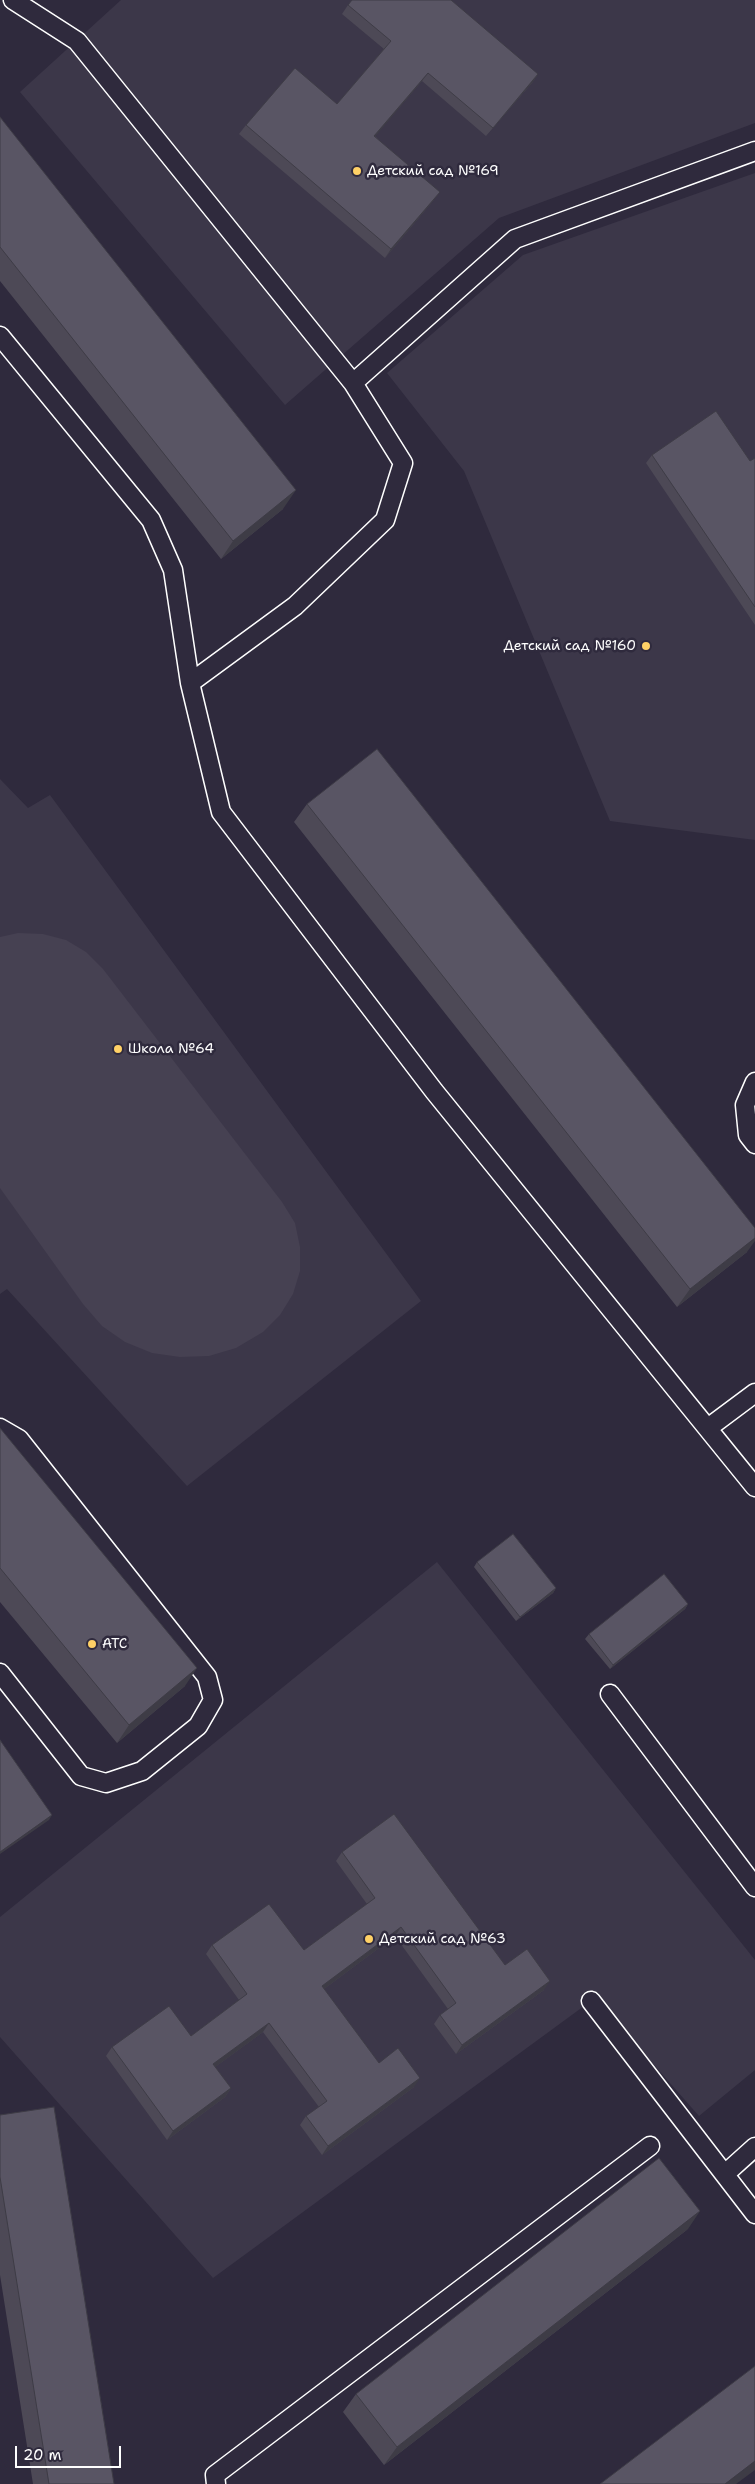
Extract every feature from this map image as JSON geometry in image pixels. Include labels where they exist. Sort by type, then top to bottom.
[{"type":"lane","points":[[0,9],[8,0]]},
{"type":"lane","points":[[13,0],[77,42],[353,383],[403,463],[385,520],[295,606],[190,683]]},
{"type":"lane","points":[[353,383],[515,239],[755,151]]},
{"type":"lane","points":[[0,336],[151,520],[173,570],[190,683],[221,812],[434,1091],[755,1487]]},
{"type":"lane","points":[[755,1082],[745,1105],[748,1134],[755,1144]]},
{"type":"lane","points":[[708,1428],[755,1393]]},
{"type":"lane","points":[[0,1428],[19,1439],[201,1669],[207,1677],[213,1700],[198,1726],[142,1771],[106,1783],[81,1776],[0,1673]]},
{"type":"lane","points":[[610,1694],[755,1887]]},
{"type":"lane","points":[[591,2001],[755,2214]]},
{"type":"lane","points":[[216,2484],[215,2475],[650,2146]]},
{"type":"lane","points":[[724,2174],[755,2147]]},
{"type":"shaded area","name":"Детский сад №169","points":[[121,0],[755,0],[755,123],[499,218],[285,405],[20,92]]},
{"type":"shaded area","name":"Детский сад №160","points":[[755,173],[755,840],[610,821],[464,471],[387,373],[523,255]]},
{"type":"shaded area","name":"Школа №64","points":[[0,779],[28,808],[50,795],[421,1301],[187,1486],[7,1289],[0,1294]]},
{"type":"shaded area","points":[[18,933],[43,934],[66,940],[86,952],[103,969],[282,1202],[295,1223],[300,1247],[300,1271],[293,1294],[280,1315],[263,1332],[236,1348],[209,1356],[180,1357],[152,1353],[125,1342],[102,1326],[83,1304],[0,1188],[0,937]]},
{"type":"shaded area","name":"Детский сад №63","points":[[437,1562],[755,1960],[755,2070],[699,2116],[595,1998],[213,2278],[0,2037],[0,1917]]},
{"type":"building","points":[[352,0],[451,0],[538,74],[493,128],[428,73],[374,136],[440,192],[391,249],[246,125],[295,68],[337,104],[391,41],[348,5]]},
{"type":"building","points":[[0,117],[296,490],[233,541],[0,247]]},
{"type":"building","points":[[716,411],[750,461],[755,458],[755,607],[652,455]]},
{"type":"building","points":[[377,749],[755,1228],[755,1238],[690,1289],[307,804]]},
{"type":"building","name":"АТС","points":[[0,1428],[197,1668],[129,1725],[0,1568]]},
{"type":"building","points":[[513,1534],[556,1588],[520,1617],[477,1562]]},
{"type":"building","points":[[664,1574],[688,1604],[613,1665],[589,1634]]},
{"type":"building","points":[[0,1740],[52,1815],[0,1852]]},
{"type":"building","points":[[394,1814],[505,1965],[527,1949],[550,1981],[462,2045],[440,2015],[456,2003],[401,1927],[322,1986],[379,2063],[398,2048],[420,2078],[328,2146],[306,2116],[327,2101],[269,2023],[213,2064],[231,2088],[173,2131],[112,2047],[169,2006],[191,2036],[247,1994],[212,1945],[269,1904],[304,1950],[375,1898],[342,1852]]},
{"type":"building","points":[[54,2107],[114,2484],[49,2484],[0,2177],[0,2115]]},
{"type":"building","points":[[659,2158],[700,2211],[397,2447],[356,2394]]},
{"type":"building","points":[[755,2366],[755,2461],[725,2484],[600,2484]]},
{"type":"place","name":"Детский сад №169","points":[[357,171]]},
{"type":"place","name":"Детский сад №160","points":[[646,646]]},
{"type":"place","name":"Школа №64","points":[[118,1049]]},
{"type":"place","name":"АТС","points":[[92,1644]]},
{"type":"place","name":"Детский сад №63","points":[[369,1939]]}]
